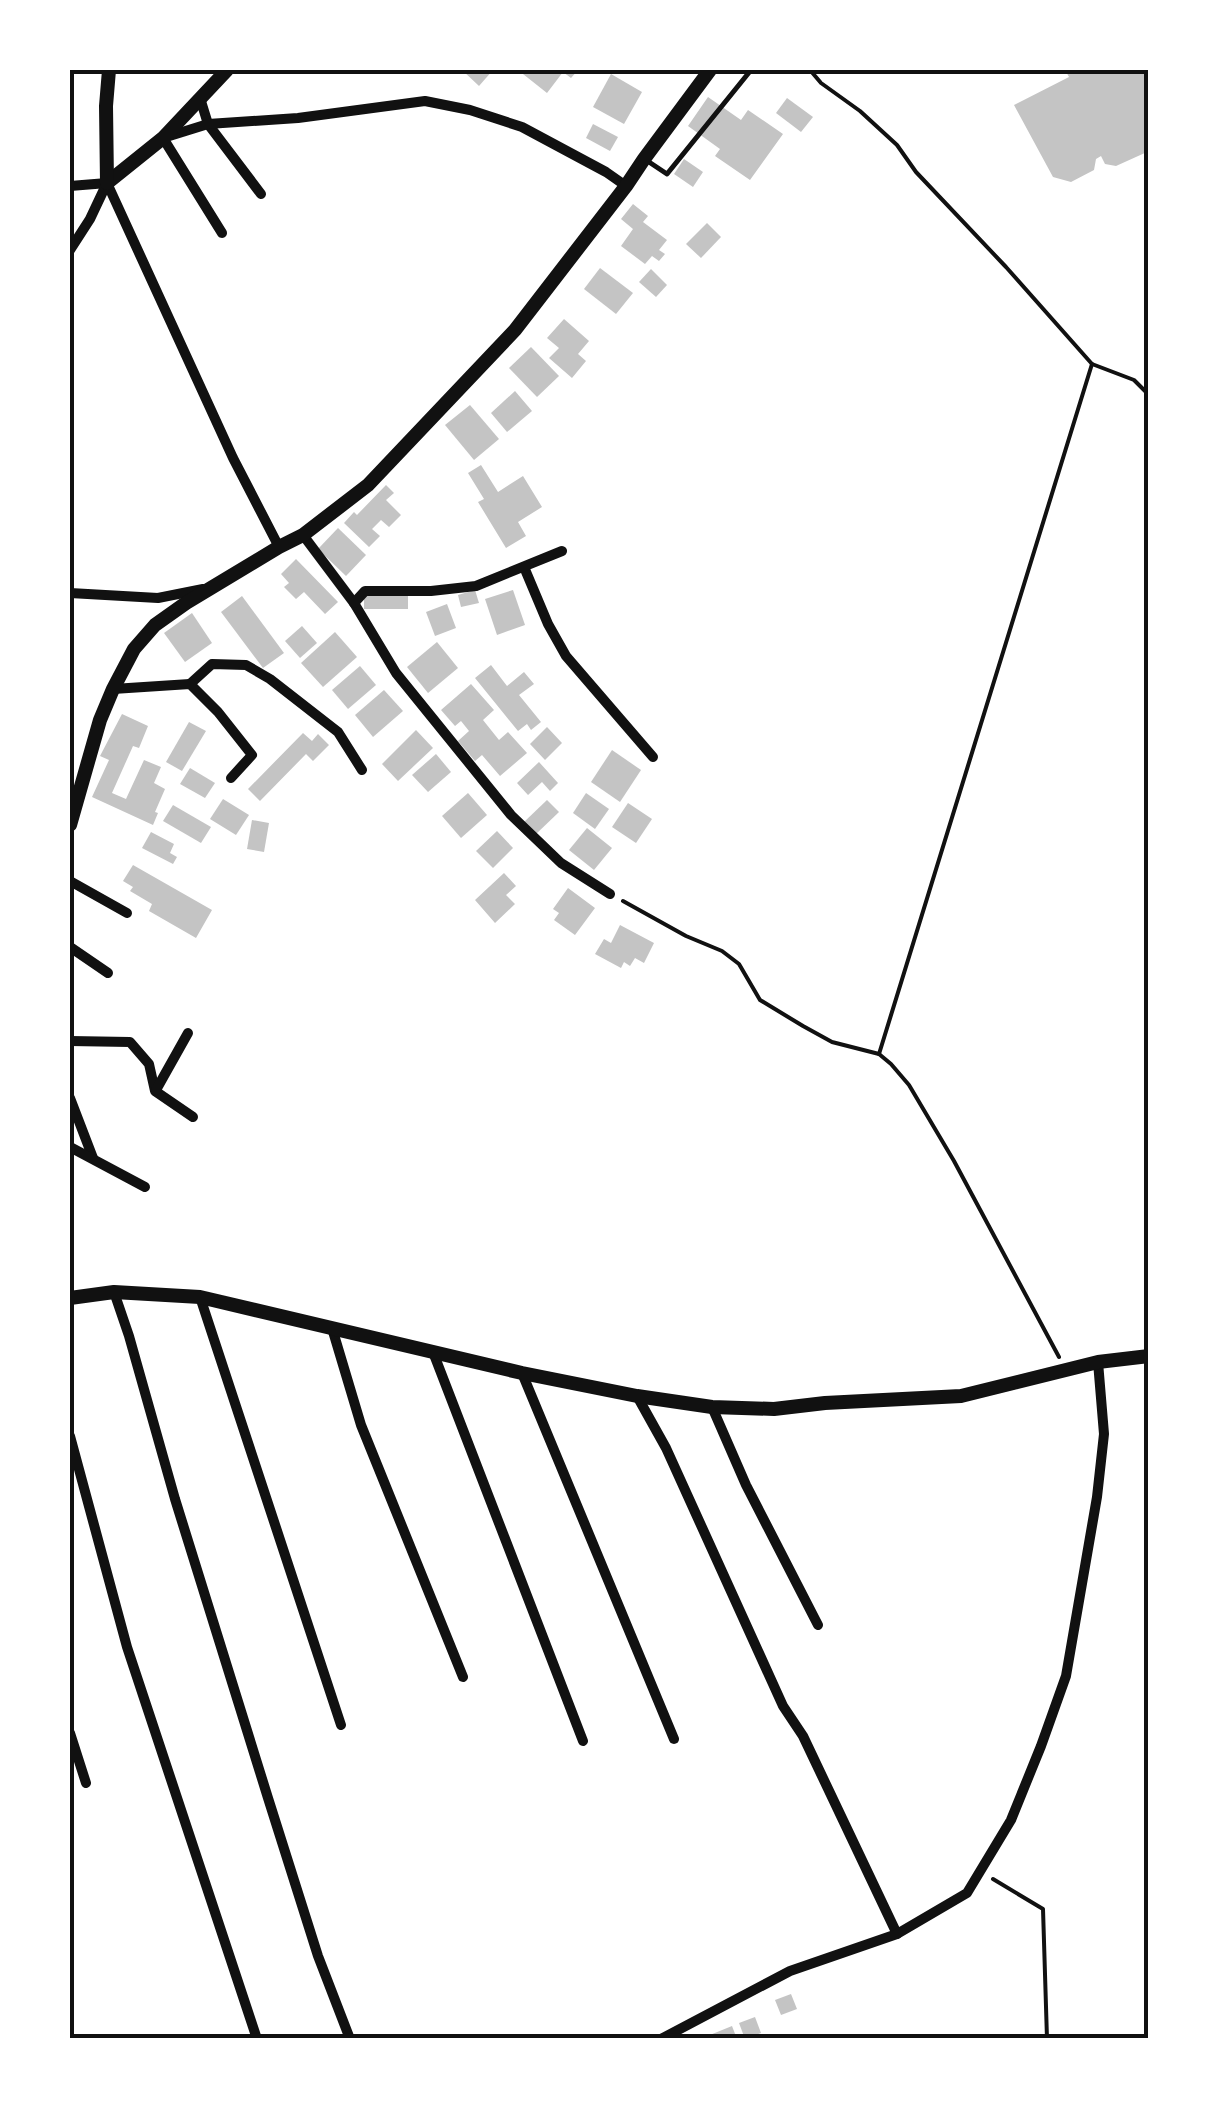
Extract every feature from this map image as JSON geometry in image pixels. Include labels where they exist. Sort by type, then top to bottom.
[{"type":"street","points":[[110,70],[106,106],[107,183],[233,458],[279,547]]},
{"type":"street","points":[[70,250],[107,183],[164,138],[226,70]]},
{"type":"street","points":[[70,825],[112,689],[134,649],[154,625],[304,534],[368,485],[516,330],[710,70]]},
{"type":"street","points":[[200,98],[208,124],[261,194]]},
{"type":"street","points":[[164,138],[208,124],[298,118],[425,100],[522,127],[626,186]]},
{"type":"street","points":[[164,138],[222,233]]},
{"type":"street","points":[[70,186],[107,183]]},
{"type":"street","points":[[304,534],[354,603],[396,673],[511,815],[561,862],[610,894]]},
{"type":"street","points":[[354,603],[365,590],[431,591],[476,586],[562,551]]},
{"type":"street","points":[[524,567],[566,656],[653,757]]},
{"type":"street","points":[[70,592],[158,598],[214,587]]},
{"type":"street","points":[[112,689],[190,684],[212,664],[246,664],[338,732],[362,770]]},
{"type":"street","points":[[190,684],[252,754],[231,778]]},
{"type":"street","points":[[70,881],[127,912]]},
{"type":"street","points":[[70,947],[108,973]]},
{"type":"street","points":[[155,1090],[188,1033]]},
{"type":"street","points":[[70,1042],[130,1042],[149,1064],[155,1090],[193,1117]]},
{"type":"street","points":[[70,1098],[94,1159]]},
{"type":"street","points":[[70,1147],[144,1186]]},
{"type":"street","points":[[114,1292],[318,1956],[350,2039]]},
{"type":"street","points":[[70,1298],[114,1292],[200,1297],[522,1373],[712,1408],[774,1409],[961,1396],[1098,1362],[1149,1356]]},
{"type":"street","points":[[200,1297],[341,1725]]},
{"type":"street","points":[[332,1328],[362,1425],[463,1677]]},
{"type":"street","points":[[433,1352],[583,1741]]},
{"type":"street","points":[[661,2039],[790,1972],[897,1934],[967,1893],[1011,1820],[1066,1676],[1104,1434],[1098,1362]]},
{"type":"street","points":[[522,1373],[674,1739]]},
{"type":"street","points":[[637,1396],[666,1448],[783,1706],[803,1736],[897,1934]]},
{"type":"street","points":[[712,1408],[746,1485],[818,1625]]},
{"type":"street","points":[[70,1436],[128,1647],[257,2039]]},
{"type":"street","points":[[70,1733],[86,1784]]},
{"type":"lane","points":[[644,159],[667,174],[751,70]]},
{"type":"path","points":[[810,70],[897,145],[916,172],[1092,364],[1134,380],[1149,395]]},
{"type":"path","points":[[878,1054],[1092,364]]},
{"type":"path","points":[[610,894],[722,951],[739,964],[760,1000],[802,1026],[832,1042],[878,1054],[891,1064],[946,1146],[1066,1370]]},
{"type":"path","points":[[980,1871],[1043,1909],[1047,2039]]},
{"type":"building","points":[[462,70],[493,70],[479,86]]},
{"type":"building","points":[[526,70],[578,70],[571,78],[563,72],[547,93],[523,74]]},
{"type":"building","points":[[1065,70],[1149,70],[1147,152],[1116,166],[1105,164],[1101,156],[1096,159],[1094,170],[1071,182],[1053,177],[1014,105],[1069,77]]},
{"type":"building","points":[[611,74],[642,92],[624,124],[593,107]]},
{"type":"building","points":[[708,97],[741,120],[748,110],[783,134],[750,180],[715,156],[720,149],[688,126]]},
{"type":"building","points":[[787,98],[813,117],[801,132],[776,113]]},
{"type":"building","points":[[593,124],[618,137],[610,151],[586,138]]},
{"type":"building","points":[[684,159],[703,172],[693,187],[674,174]]},
{"type":"building","points":[[633,204],[648,216],[643,222],[667,240],[659,250],[665,254],[659,261],[652,256],[645,264],[621,246],[633,229],[621,219]]},
{"type":"building","points":[[707,223],[721,237],[701,258],[686,244]]},
{"type":"building","points":[[600,268],[633,293],[616,314],[584,289]]},
{"type":"building","points":[[651,269],[667,285],[656,297],[639,282]]},
{"type":"building","points":[[564,319],[589,341],[578,354],[586,361],[572,378],[549,358],[559,348],[547,338]]},
{"type":"building","points":[[531,347],[559,376],[537,397],[509,368]]},
{"type":"building","points":[[515,391],[532,411],[507,432],[491,413]]},
{"type":"building","points":[[470,405],[499,439],[474,460],[445,425]]},
{"type":"building","points":[[481,465],[498,492],[523,476],[542,507],[518,522],[526,536],[506,548],[478,502],[484,499],[468,473]]},
{"type":"building","points":[[386,485],[394,493],[386,500],[401,515],[389,527],[381,520],[372,529],[380,536],[369,547],[344,523]]},
{"type":"building","points":[[338,528],[366,555],[346,576],[318,549]]},
{"type":"building","points":[[296,559],[338,602],[325,614],[304,592],[296,599],[284,587],[289,583],[281,574]]},
{"type":"building","points":[[475,590],[479,603],[461,607],[458,595]]},
{"type":"building","points":[[513,590],[525,625],[497,635],[485,599]]},
{"type":"building","points":[[242,596],[284,653],[263,668],[221,612]]},
{"type":"building","points":[[364,596],[408,596],[408,609],[364,609]]},
{"type":"building","points":[[447,604],[456,628],[435,636],[426,612]]},
{"type":"building","points":[[192,613],[212,643],[185,662],[164,633]]},
{"type":"building","points":[[302,626],[317,643],[300,658],[285,641]]},
{"type":"building","points":[[335,632],[357,657],[323,687],[301,663]]},
{"type":"building","points":[[437,642],[458,668],[428,693],[407,667]]},
{"type":"building","points":[[491,665],[507,686],[524,672],[534,684],[519,695],[541,722],[531,730],[527,724],[518,731],[475,678]]},
{"type":"building","points":[[360,666],[376,685],[348,709],[332,690]]},
{"type":"building","points":[[471,684],[494,710],[483,720],[499,740],[508,732],[527,753],[500,776],[482,755],[475,761],[458,741],[469,731],[461,721],[455,726],[441,710]]},
{"type":"building","points":[[384,690],[403,711],[373,737],[355,715]]},
{"type":"building","points":[[122,714],[148,726],[139,748],[133,746],[112,793],[126,799],[144,760],[161,767],[154,783],[165,789],[153,825],[92,797],[109,760],[100,756]]},
{"type":"building","points":[[189,722],[206,731],[182,771],[166,762]]},
{"type":"building","points":[[547,727],[562,743],[545,760],[530,744]]},
{"type":"building","points":[[416,730],[433,748],[398,781],[382,764]]},
{"type":"building","points":[[303,733],[312,741],[318,734],[329,745],[313,761],[306,754],[260,801],[248,789]]},
{"type":"building","points":[[612,750],[641,770],[620,802],[591,782]]},
{"type":"building","points":[[436,754],[451,772],[428,792],[412,775]]},
{"type":"building","points":[[539,762],[558,783],[550,791],[542,782],[528,795],[517,783]]},
{"type":"building","points":[[190,768],[215,783],[205,798],[180,784]]},
{"type":"building","points":[[468,793],[487,815],[461,838],[442,816]]},
{"type":"building","points":[[586,793],[609,809],[595,829],[573,813]]},
{"type":"building","points":[[223,799],[249,815],[236,835],[210,819]]},
{"type":"building","points":[[547,800],[559,812],[535,835],[523,823]]},
{"type":"building","points":[[628,803],[652,819],[636,843],[612,827]]},
{"type":"building","points":[[173,805],[211,827],[201,843],[163,821]]},
{"type":"building","points":[[252,820],[269,823],[264,852],[247,849]]},
{"type":"building","points":[[587,828],[612,848],[594,870],[569,850]]},
{"type":"building","points":[[497,831],[513,848],[493,868],[476,851]]},
{"type":"building","points":[[151,832],[174,844],[170,853],[177,857],[173,864],[142,848]]},
{"type":"building","points":[[133,865],[212,910],[196,938],[149,911],[152,904],[130,891],[133,887],[123,881]]},
{"type":"building","points":[[504,873],[516,886],[506,895],[515,904],[495,923],[475,900]]},
{"type":"building","points":[[568,888],[595,908],[575,935],[554,920],[559,913],[553,909]]},
{"type":"building","points":[[620,925],[654,943],[644,963],[635,958],[630,966],[624,962],[621,968],[595,954],[604,939],[611,943]]},
{"type":"building","points":[[791,1994],[797,2009],[781,2015],[775,2000]]},
{"type":"building","points":[[755,2017],[761,2033],[745,2039],[739,2023]]},
{"type":"building","points":[[732,2026],[737,2039],[700,2039]]}]
